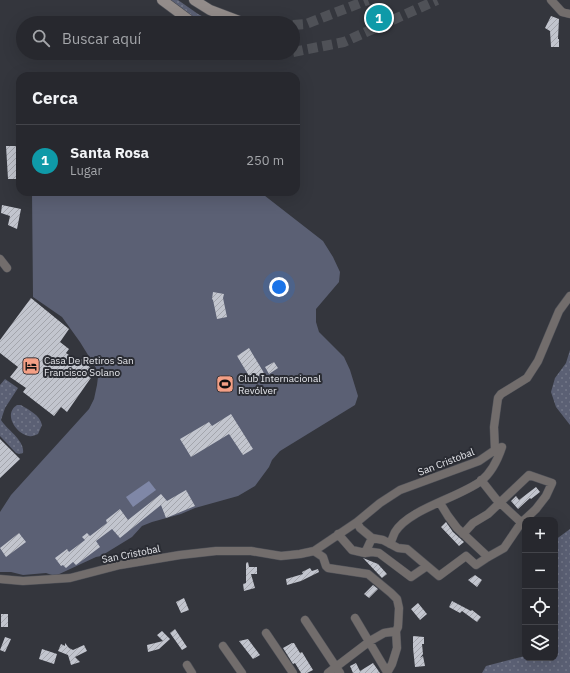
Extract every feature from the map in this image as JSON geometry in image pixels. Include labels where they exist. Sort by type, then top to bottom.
[{"type":"main road","points":[[162,0],[184,16]]},
{"type":"main road","points":[[194,0],[210,10],[226,16]]},
{"type":"street","points":[[551,0],[562,12],[570,14]]},
{"type":"street","points":[[0,259],[7,268]]},
{"type":"street","points":[[390,544],[395,532],[412,516],[461,493],[481,480],[488,473],[502,447],[495,450],[494,427],[498,398],[500,394],[527,378],[538,361],[559,311],[570,296]]},
{"type":"street","name":"San Cristobal","points":[[0,579],[23,581],[70,578],[120,565],[180,555],[216,551],[251,551],[281,556],[314,551],[358,522],[380,503],[400,490],[479,461],[495,450]]},
{"type":"street","points":[[463,534],[473,523],[488,514],[529,475],[552,483],[546,496],[530,517]]},
{"type":"street","points":[[481,480],[522,524]]},
{"type":"street","points":[[440,503],[448,516],[463,534],[488,557]]},
{"type":"street","points":[[358,522],[360,528],[372,538],[383,540],[398,548],[407,549],[439,576],[466,556],[476,565],[504,548],[522,526]]},
{"type":"street","points":[[338,534],[352,550],[379,554],[411,577],[427,566]]},
{"type":"street","points":[[365,553],[372,538]]},
{"type":"street","points":[[314,551],[323,556],[328,568],[368,574],[396,599],[398,604],[398,627],[396,631],[397,648],[392,664],[387,673]]},
{"type":"street","points":[[356,618],[387,673]]},
{"type":"street","points":[[305,620],[338,670]]},
{"type":"street","points":[[328,673],[338,670],[370,641],[384,632],[396,631]]},
{"type":"street","points":[[266,633],[293,673]]},
{"type":"street","points":[[223,646],[242,673]]},
{"type":"street","points":[[187,665],[192,673]]},
{"type":"shaded area","points":[[171,0],[178,0],[202,16],[193,16]]},
{"type":"shaded area","name":"Club Internacional Revólver","points":[[32,196],[265,196],[323,241],[340,272],[339,282],[316,309],[316,322],[319,332],[344,357],[350,370],[358,396],[355,405],[280,451],[272,460],[269,467],[255,486],[238,496],[195,508],[142,526],[132,537],[101,556],[55,576],[46,573],[23,575],[11,572],[0,572],[0,512],[11,495],[89,409],[94,399],[98,377],[96,368],[62,317],[33,297]]},
{"type":"shaded area","points":[[570,350],[570,425],[556,407],[551,392],[555,378],[566,363]]},
{"type":"shaded area","points":[[5,379],[18,388],[5,408],[1,420],[21,444],[23,453],[19,454],[16,453],[0,436],[0,385]]},
{"type":"shaded area","points":[[17,405],[21,405],[39,418],[42,425],[38,434],[32,436],[25,435],[13,424],[11,414]]},
{"type":"shaded area","points":[[149,481],[156,490],[133,507],[126,497]]},
{"type":"shaded area","points":[[570,529],[570,673],[482,673],[486,666],[522,657],[522,661],[558,661],[558,538]]},
{"type":"building","points":[[551,16],[559,19],[559,47],[551,47],[550,31],[545,28]]},
{"type":"building","points":[[6,146],[16,146],[16,179],[8,179]]},
{"type":"building","points":[[2,205],[21,209],[17,229],[8,225],[10,216],[1,213]]},
{"type":"building","points":[[213,292],[224,294],[223,298],[227,317],[217,319],[212,299]]},
{"type":"building","points":[[31,298],[69,329],[60,342],[69,349],[66,353],[79,362],[81,359],[95,372],[67,412],[61,407],[54,416],[23,392],[26,388],[10,377],[18,367],[0,353],[0,340]]},
{"type":"building","points":[[249,348],[264,373],[252,381],[237,356]]},
{"type":"building","points":[[274,362],[278,368],[269,374],[265,367]]},
{"type":"building","points":[[231,414],[253,449],[243,455],[229,434],[191,457],[180,439],[209,422],[212,426]]},
{"type":"building","points":[[0,439],[20,459],[0,478]]},
{"type":"building","points":[[536,487],[540,492],[531,499],[530,498],[518,509],[511,501],[516,496],[519,500]]},
{"type":"building","points":[[186,490],[195,506],[166,518],[161,505],[120,538],[112,529],[96,541],[100,547],[76,565],[73,562],[66,568],[63,565],[61,566],[55,558],[67,549],[69,552],[85,540],[82,537],[87,533],[90,536],[107,523],[106,520],[120,509],[128,520],[161,494],[167,501]]},
{"type":"building","points":[[446,522],[453,532],[464,542],[459,546],[441,527]]},
{"type":"building","points":[[19,533],[26,542],[6,557],[0,548]]},
{"type":"building","points":[[363,558],[378,564],[387,574],[382,578]]},
{"type":"building","points":[[248,562],[249,567],[257,567],[257,574],[251,574],[255,588],[244,591],[243,584],[246,583],[246,563]]},
{"type":"building","points":[[310,568],[312,571],[318,569],[319,572],[301,581],[287,585],[286,579],[303,574],[302,572]]},
{"type":"building","points":[[475,575],[482,580],[477,587],[468,580]]},
{"type":"building","points":[[373,585],[378,589],[369,598],[364,594]]},
{"type":"building","points":[[184,598],[189,610],[181,613],[176,602]]},
{"type":"building","points":[[452,601],[471,611],[472,610],[481,617],[477,622],[462,611],[460,613],[449,607]]},
{"type":"building","points":[[418,603],[427,614],[420,620],[411,609]]},
{"type":"building","points":[[1,614],[8,614],[8,627],[1,627]]},
{"type":"building","points":[[175,629],[187,647],[182,650],[170,633]]},
{"type":"building","points":[[162,631],[170,639],[159,649],[148,652],[147,645],[163,641],[157,635]]},
{"type":"building","points":[[413,636],[424,637],[424,644],[422,644],[423,654],[420,658],[423,656],[425,666],[415,667]]},
{"type":"building","points":[[5,637],[11,639],[5,652],[0,650]]},
{"type":"building","points":[[248,639],[260,655],[253,659],[239,641]]},
{"type":"building","points":[[65,643],[73,650],[84,645],[87,651],[75,657],[80,662],[71,665],[68,655],[58,651],[61,644],[65,646]]},
{"type":"building","points":[[294,643],[300,653],[302,652],[313,670],[307,673],[301,673],[295,663],[293,664],[283,648]]},
{"type":"building","points":[[42,649],[57,654],[54,664],[39,659]]},
{"type":"building","points":[[356,663],[360,671],[373,663],[380,673],[353,673],[350,666]]},
{"type":"tunnel","points":[[300,24],[306,24],[368,0]]},
{"type":"tunnel","points":[[300,51],[344,42],[437,0]]},
{"type":"place","name":"Santa Rosa","points":[[379,18]]},
{"type":"place","name":"Casa De Retiros San Francisco Solano","points":[[31,366]]},
{"type":"place","name":"Club Internacional Revólver","points":[[225,384]]}]
